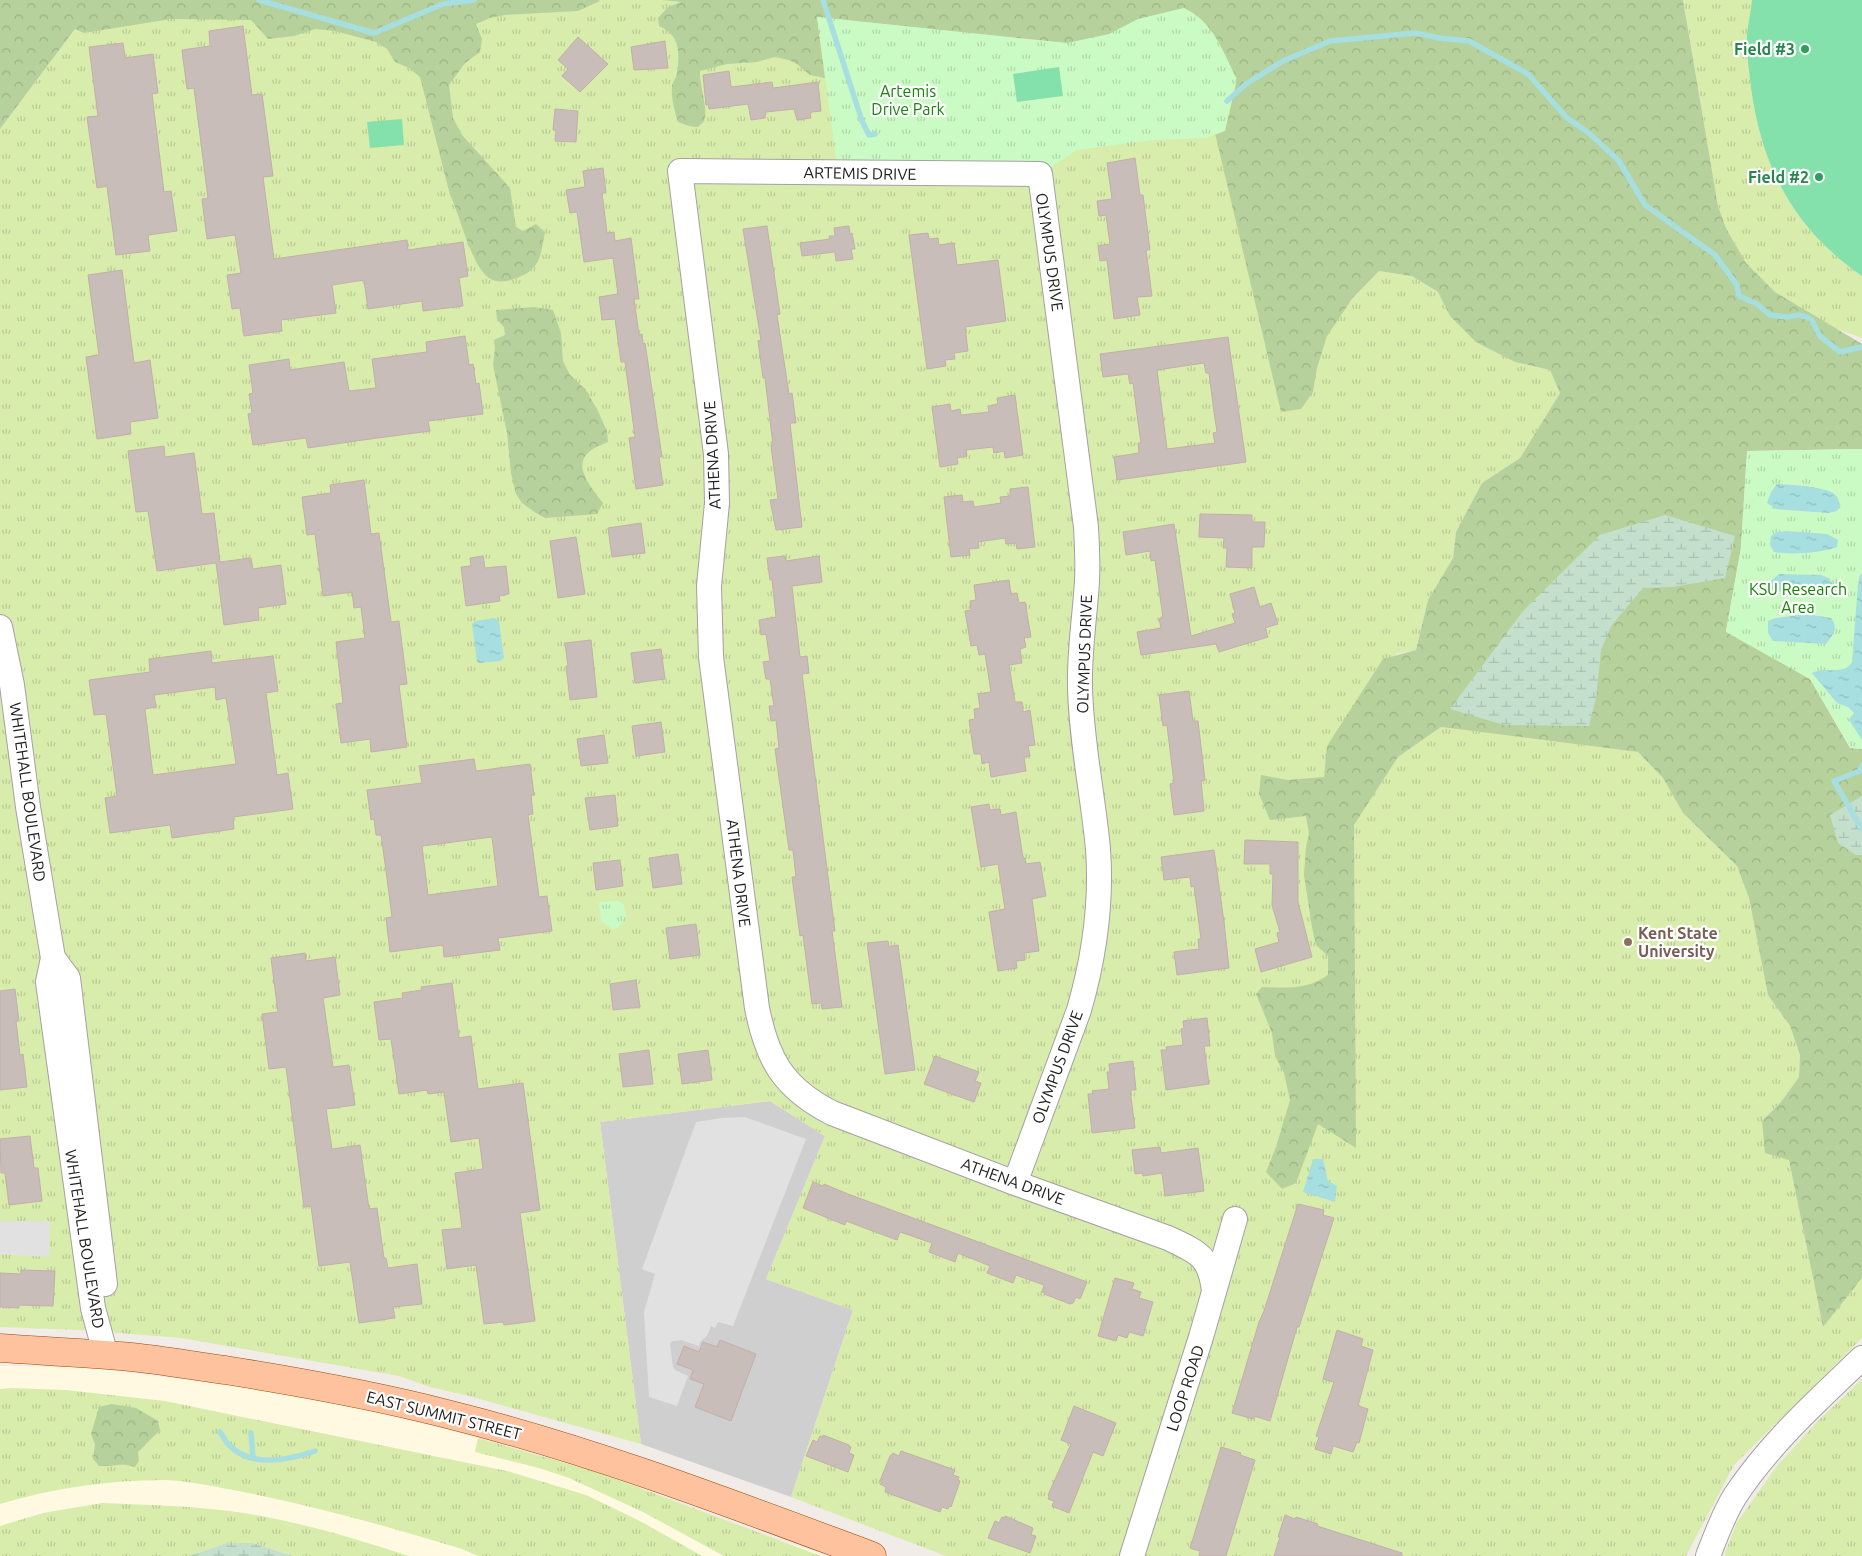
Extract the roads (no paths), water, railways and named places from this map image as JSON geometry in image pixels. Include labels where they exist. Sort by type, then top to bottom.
[{"type":"main road","name":"EAST SUMMIT STREET","points":[[0,1348],[192,1365],[276,1378],[371,1396],[456,1416],[591,1455],[686,1487],[872,1556]]},
{"type":"street","name":"ARTEMIS DRIVE","points":[[680,171],[1040,174]]},
{"type":"street","name":"ATHENA DRIVE","points":[[680,171],[716,454],[717,503],[709,586],[711,658],[751,968],[762,1033],[768,1052],[786,1078],[805,1097],[832,1113],[1168,1238],[1186,1247],[1200,1256],[1208,1265],[1212,1273],[1214,1291]]},
{"type":"street","name":"OLYMPUS DRIVE","points":[[1015,1182],[1079,1010],[1087,983],[1094,949],[1099,888],[1098,849],[1082,722],[1080,686],[1087,579],[1086,527],[1040,174]]},
{"type":"street","name":"WHITEHALL BOULEVARD","points":[[0,627],[12,686],[28,807],[53,958],[48,982],[93,1308],[106,1356]]},
{"type":"street","name":"LOOP ROAD","points":[[1132,1556],[1236,1219]]},
{"type":"street","points":[[1708,1556],[1722,1519],[1734,1497],[1761,1460],[1806,1412],[1862,1358]]},
{"type":"water","points":[[1777,484],[1806,486],[1828,491],[1836,496],[1840,506],[1837,511],[1828,513],[1776,509],[1767,503],[1771,492]]},
{"type":"water","points":[[1777,532],[1827,534],[1838,540],[1837,547],[1806,553],[1774,552],[1770,545],[1771,536]]},
{"type":"water","points":[[1779,574],[1821,575],[1829,578],[1834,586],[1828,590],[1814,593],[1772,590],[1770,582]]},
{"type":"water","points":[[1862,574],[1862,740],[1849,720],[1854,713],[1848,707],[1837,703],[1812,673],[1822,670],[1844,669],[1852,662],[1858,584]]},
{"type":"water","points":[[1806,614],[1831,618],[1835,628],[1826,644],[1773,641],[1768,633],[1768,621],[1776,618]]},
{"type":"water","points":[[494,618],[499,621],[504,658],[500,661],[479,663],[477,662],[472,624],[476,621]]},
{"type":"water","points":[[1313,1159],[1323,1159],[1328,1181],[1337,1186],[1335,1202],[1303,1192]]},
{"type":"waterway","points":[[259,0],[374,33],[443,4],[474,0]]},
{"type":"waterway","points":[[823,0],[862,121],[869,135],[875,134]]},
{"type":"waterway","points":[[1227,101],[1246,84],[1283,61],[1330,41],[1415,33],[1469,41],[1528,74],[1567,118],[1589,133],[1619,161],[1645,205],[1715,255],[1737,285],[1739,296],[1757,304],[1770,315],[1787,317],[1800,315],[1811,319],[1820,336],[1840,352],[1862,347]]},
{"type":"waterway","points":[[1862,765],[1860,771],[1834,781],[1862,829]]},
{"type":"waterway","points":[[220,1432],[228,1444],[248,1457],[270,1460],[282,1459],[315,1451]]},
{"type":"waterway","points":[[251,1433],[253,1458]]},
{"type":"place","name":"Field #3","points":[[1805,49]]},
{"type":"place","name":"Field #2","points":[[1819,177]]},
{"type":"place","name":"Kent State University","points":[[1628,942]]},
{"type":"park label","name":"Artemis Drive Park","points":[[908,100]]},
{"type":"park label","name":"KSU Research Area","points":[[1798,598]]}]
